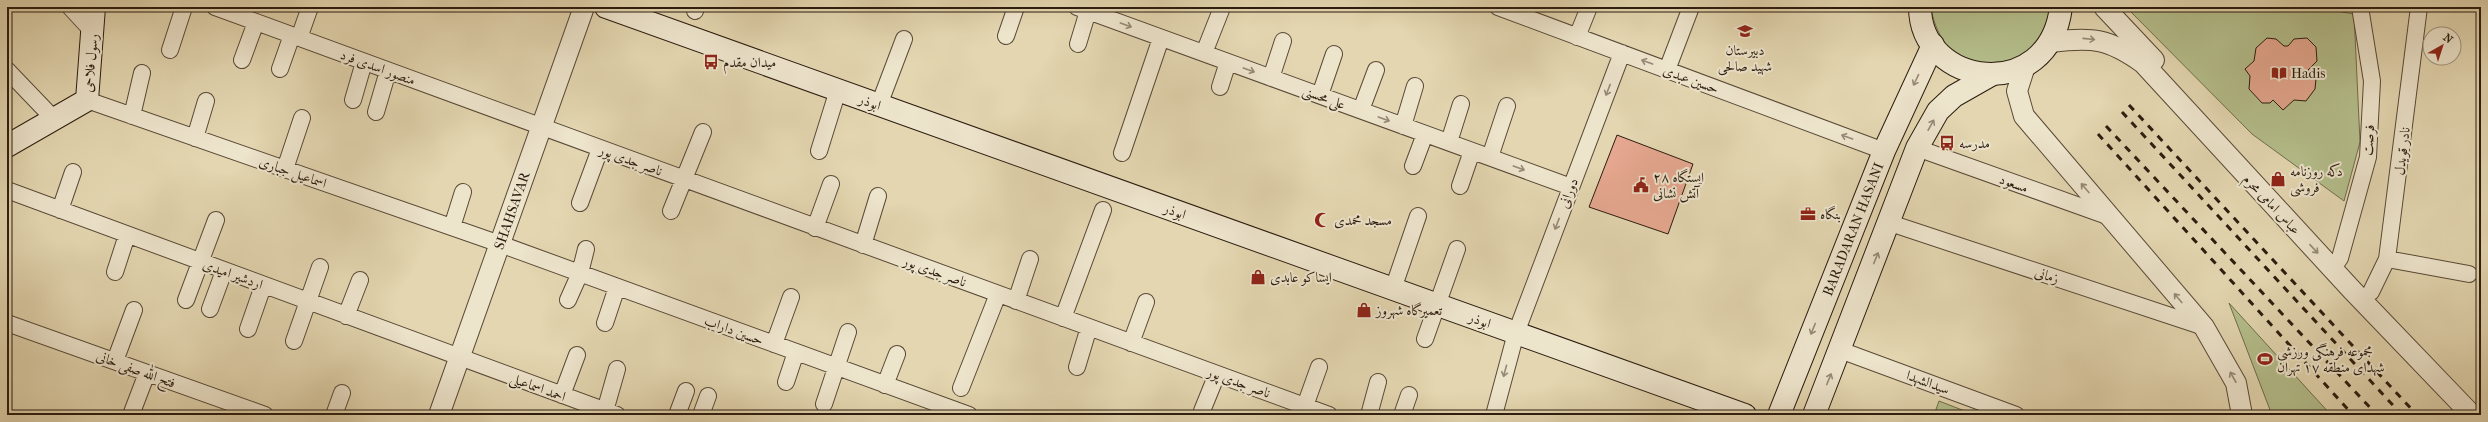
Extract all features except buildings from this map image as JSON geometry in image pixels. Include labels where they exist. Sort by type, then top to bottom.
[{"type":"main road","name":"رسول فلاحی","points":[[7,146],[86,100],[94,33],[94,7]]},
{"type":"main road","name":"ابوذر","points":[[606,7],[1745,415]]},
{"type":"main road","points":[[1920,7],[1924,28],[1933,45],[1948,61],[1969,72],[1991,75],[2009,72],[2026,66],[2040,55],[2051,42],[2059,23],[2060,7]]},
{"type":"main road","name":"BARADARAN HASANI","points":[[1779,415],[1884,150],[1933,45]]},
{"type":"main road","points":[[1814,415],[1890,223],[1917,148],[1938,111],[1954,96],[1991,75]]},
{"type":"main road","points":[[1822,305],[1853,318]]},
{"type":"street","points":[[70,7],[94,33]]},
{"type":"street","points":[[170,50],[184,7]]},
{"type":"street","name":"منصور اسدی فرد","points":[[215,7],[237,11],[256,22],[295,37],[541,127]]},
{"type":"street","points":[[280,69],[310,7]]},
{"type":"street","name":"SHAHSAVAR","points":[[439,415],[584,7]]},
{"type":"street","points":[[1006,36],[1016,7]]},
{"type":"street","name":"حسین عبدی","points":[[1498,7],[1884,150]]},
{"type":"street","points":[[1577,37],[1589,7]]},
{"type":"street","points":[[1666,70],[1691,7]]},
{"type":"street","name":"عباس امامی محرم","points":[[2104,7],[2472,415]]},
{"type":"street","name":"فرصت","points":[[2336,263],[2368,157],[2372,81],[2360,7]]},
{"type":"street","name":"نادر قویدل","points":[[2371,292],[2387,259],[2419,7]]},
{"type":"street","points":[[1078,44],[1092,10]]},
{"type":"street","name":"علی محسنی","points":[[1092,10],[1161,38],[1571,187]]},
{"type":"street","points":[[1204,53],[1221,10]]},
{"type":"street","points":[[242,60],[256,22]]},
{"type":"street","points":[[1122,153],[1161,38]]},
{"type":"street","name":"عباس امامی محرم","points":[[2051,42],[2078,38],[2100,40],[2121,48],[2143,63],[2336,263],[2371,292],[2481,406]]},
{"type":"street","points":[[879,105],[904,39]]},
{"type":"street","points":[[1271,78],[1283,41]]},
{"type":"street","name":"دورانی","points":[[1494,415],[1516,333],[1622,53]]},
{"type":"street","points":[[1320,95],[1334,54]]},
{"type":"street","points":[[353,100],[364,62]]},
{"type":"street","points":[[1220,87],[1228,62]]},
{"type":"street","points":[[2026,66],[2017,91],[2024,116],[2204,327],[2236,383],[2242,415]]},
{"type":"street","points":[[7,70],[54,119]]},
{"type":"street","points":[[1361,110],[1376,70]]},
{"type":"street","points":[[376,112],[388,71]]},
{"type":"street","points":[[132,116],[142,73]]},
{"type":"street","points":[[1403,126],[1415,86]]},
{"type":"street","points":[[818,150],[838,90]]},
{"type":"street","name":"اسماعیل جباری","points":[[86,100],[500,244]]},
{"type":"street","points":[[195,138],[206,101]]},
{"type":"street","points":[[1449,142],[1461,104]]},
{"type":"street","points":[[1490,157],[1507,106]]},
{"type":"street","points":[[285,169],[302,118]]},
{"type":"street","name":"ناصر جدی پور","points":[[541,127],[1329,415]]},
{"type":"street","points":[[671,211],[703,132]]},
{"type":"street","points":[[1413,166],[1425,134]]},
{"type":"street","name":"مسعود","points":[[1917,148],[2110,217]]},
{"type":"street","points":[[580,203],[600,149]]},
{"type":"street","points":[[1460,186],[1472,151]]},
{"type":"street","points":[[60,210],[73,172]]},
{"type":"street","points":[[815,228],[831,184]]},
{"type":"street","name":"اردشیر امیدی","points":[[7,190],[459,358]]},
{"type":"street","points":[[452,227],[463,192]]},
{"type":"street","points":[[863,245],[878,196]]},
{"type":"street","points":[[1063,318],[1103,210]]},
{"type":"street","points":[[1393,289],[1418,216]]},
{"type":"street","points":[[186,300],[216,220]]},
{"type":"street","name":"زمانی","points":[[1890,223],[2204,327]]},
{"type":"street","points":[[115,272],[127,235]]},
{"type":"street","name":"حسین داراب","points":[[500,244],[959,413]]},
{"type":"street","points":[[568,300],[580,273],[586,249]]},
{"type":"street","points":[[1425,339],[1436,304],[1457,249]]},
{"type":"street","points":[[1016,301],[1030,259]]},
{"type":"street","points":[[2387,259],[2469,274]]},
{"type":"street","points":[[294,341],[320,268]]},
{"type":"street","points":[[210,309],[224,271]]},
{"type":"street","points":[[346,316],[360,280]]},
{"type":"street","points":[[248,329],[263,286]]},
{"type":"street","points":[[605,323],[617,287]]},
{"type":"street","points":[[962,388],[998,294]]},
{"type":"street","points":[[774,344],[791,297]]},
{"type":"street","points":[[1131,343],[1146,302]]},
{"type":"street","points":[[115,361],[134,310]]},
{"type":"street","name":"فتح الله صفی خانی","points":[[7,323],[265,415]]},
{"type":"street","points":[[1077,367],[1089,327]]},
{"type":"street","points":[[824,404],[848,332]]},
{"type":"street","name":"سیدالشهدا","points":[[1840,350],[2016,415]]},
{"type":"street","points":[[786,382],[796,352]]},
{"type":"street","points":[[885,385],[897,354]]},
{"type":"street","points":[[562,395],[577,355]]},
{"type":"street","name":"احمد اسماعیلی","points":[[459,358],[611,413]]},
{"type":"street","points":[[1305,406],[1319,367]]},
{"type":"street","points":[[611,413],[617,369]]},
{"type":"street","points":[[131,415],[147,373]]},
{"type":"street","points":[[1202,411],[1217,374]]},
{"type":"street","points":[[1369,415],[1378,382]]},
{"type":"street","points":[[677,415],[686,391]]},
{"type":"street","points":[[334,415],[342,393]]},
{"type":"street","points":[[1402,415],[1409,395]]},
{"type":"street","points":[[701,415],[708,396]]},
{"type":"green space","points":[[1931,7],[2051,7],[2045,33],[2035,47],[2030,51],[2013,59],[1979,64],[1960,58],[1946,44],[1936,26]]},
{"type":"green space","points":[[2126,7],[2313,7],[2354,14],[2360,142],[2344,201],[2252,134]]},
{"type":"green space","name":"مجموعه فرهنگی ورزشی شهدای منطقه ۱۷ تهران","points":[[2229,303],[2331,415],[2272,415]]},
{"type":"green space","points":[[1939,401],[1975,415],[1934,415]]},
{"type":"railway","points":[[2129,105],[2417,415]]},
{"type":"railway","points":[[2122,112],[2402,415]]},
{"type":"railway","points":[[2106,126],[2377,415]]},
{"type":"railway","points":[[2098,134],[2353,415]]},
{"type":"place","name":"دبیرستان شهید صالحی","points":[[1745,31]]},
{"type":"place","name":"میدان مقدم","points":[[711,62]]},
{"type":"place","name":"Hadis","points":[[2279,73]]},
{"type":"place","name":"مدرسه","points":[[1947,143]]},
{"type":"place","name":"دکه روزنامه فروشی","points":[[2278,179]]},
{"type":"place","name":"ایستگاه ۲۸ آتش نشانی","points":[[1641,185]]},
{"type":"place","name":"بنگاه","points":[[1808,214]]},
{"type":"place","name":"مسجد محمدی","points":[[1322,220]]},
{"type":"place","name":"ایساکو عابدی","points":[[1258,277]]},
{"type":"place","name":"تعمیرگاه شهروز","points":[[1364,310]]},
{"type":"place","name":"مجموعه فرهنگی ورزشی شهدای منطقه ۱۷ تهران","points":[[2265,359]]}]
